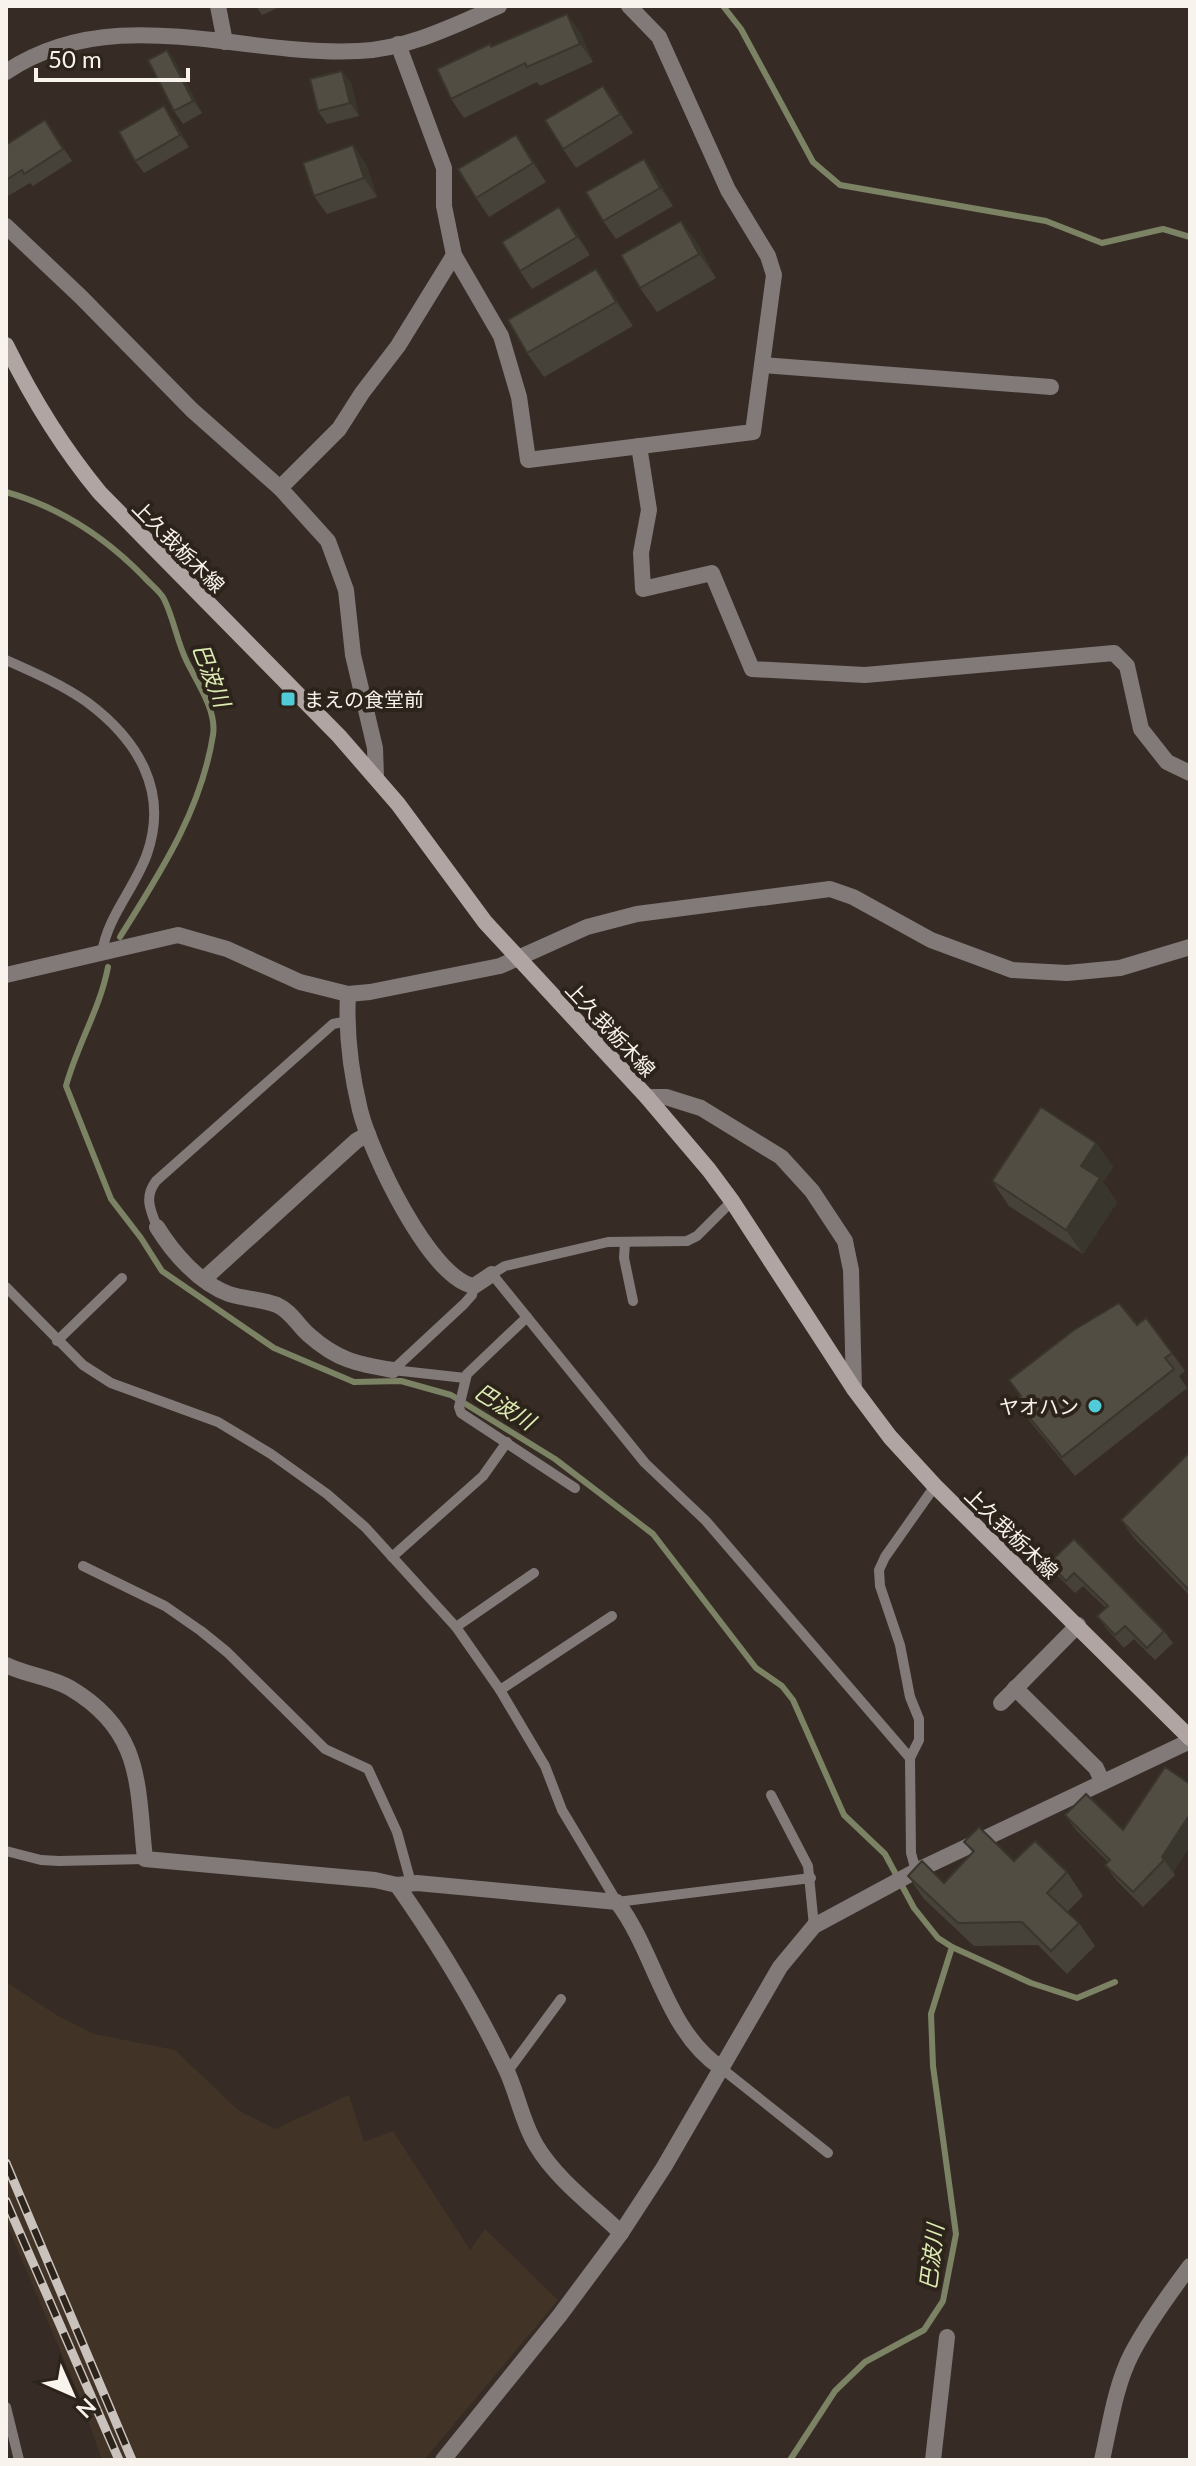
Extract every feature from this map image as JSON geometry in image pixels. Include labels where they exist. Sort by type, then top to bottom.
[{"type":"main road","name":"上久我栃木線","points":[[6,345],[39,409],[100,493],[376,776],[460,891],[517,958],[647,1097],[732,1201],[854,1389],[890,1437],[935,1486],[1078,1625],[1190,1740]]},
{"type":"street","points":[[218,6],[225,42]]},
{"type":"street","points":[[6,72],[51,47],[106,35],[139,34],[311,52],[363,51],[425,38],[499,6]]},
{"type":"street","points":[[398,44],[444,168],[444,206],[454,255],[501,336],[519,397],[528,460],[753,432],[774,275],[768,256],[728,190],[659,37],[629,6]]},
{"type":"street","points":[[6,226],[192,410],[280,488],[328,541],[346,590],[353,655],[375,748],[376,776]]},
{"type":"street","points":[[280,488],[339,429],[398,346],[454,255]]},
{"type":"street","points":[[762,365],[1051,387]]},
{"type":"street","points":[[639,446],[649,510],[641,553],[643,589],[712,573],[752,669],[865,675],[1114,653],[1127,666],[1141,729],[1167,762],[1190,773]]},
{"type":"street","points":[[6,975],[178,935],[227,949],[300,982],[348,994],[370,992],[500,966],[587,927],[637,914],[830,889],[853,897],[931,940],[1012,970],[1067,973],[1120,968],[1190,947]]},
{"type":"street","points":[[348,994],[348,1021],[360,1110],[390,1182],[436,1261],[457,1280],[474,1286],[492,1274]]},
{"type":"street","points":[[647,1097],[666,1097],[701,1108],[781,1157],[812,1191],[845,1241],[851,1270],[854,1389]]},
{"type":"street","points":[[204,1279],[356,1141],[368,1134]]},
{"type":"street","points":[[157,1227],[184,1262],[204,1279],[228,1293],[277,1305],[290,1314],[308,1335],[346,1362],[393,1370]]},
{"type":"street","points":[[1001,1703],[1078,1625]]},
{"type":"street","points":[[6,1665],[69,1687],[111,1723],[127,1745],[135,1765],[145,1859],[617,1902],[639,1935],[676,2016],[696,2045],[721,2068]]},
{"type":"street","points":[[1015,1688],[1096,1768],[1102,1781]]},
{"type":"street","points":[[443,2460],[552,2326],[621,2233],[664,2167],[780,1967],[814,1926],[912,1872],[1190,1740]]},
{"type":"street","points":[[404,1884],[508,2071],[536,2145],[552,2167],[621,2233]]},
{"type":"street","points":[[1102,2460],[1116,2397],[1131,2355],[1190,2266]]},
{"type":"street","points":[[933,2460],[947,2337]]},
{"type":"lane","points":[[6,660],[86,702],[135,752],[149,776],[155,797],[155,822],[147,853],[104,937],[102,953]]},
{"type":"lane","points":[[157,1227],[148,1203],[150,1189],[156,1181],[333,1024],[348,1021]]},
{"type":"lane","points":[[732,1201],[697,1236],[687,1241],[608,1242],[505,1266],[492,1274],[645,1463],[706,1521],[910,1758]]},
{"type":"lane","points":[[625,1242],[624,1258],[633,1301]]},
{"type":"lane","points":[[57,1341],[122,1278]]},
{"type":"lane","points":[[393,1370],[464,1304],[472,1295],[474,1286]]},
{"type":"lane","points":[[6,1287],[83,1365],[111,1383],[218,1422],[271,1454],[327,1494],[365,1527],[456,1627],[500,1690],[545,1766],[562,1810],[617,1902],[811,1878]]},
{"type":"lane","points":[[527,1317],[464,1382],[459,1407],[461,1413],[575,1488]]},
{"type":"lane","points":[[393,1370],[464,1382]]},
{"type":"lane","points":[[392,1557],[483,1476],[507,1442]]},
{"type":"lane","points":[[912,1872],[910,1758],[919,1740],[919,1719],[910,1697],[900,1645],[880,1586],[879,1570],[935,1486]]},
{"type":"lane","points":[[83,1566],[165,1606],[201,1631],[227,1652],[325,1749],[368,1769],[397,1832],[404,1884]]},
{"type":"lane","points":[[456,1627],[534,1573]]},
{"type":"lane","points":[[500,1690],[612,1616]]},
{"type":"lane","points":[[771,1795],[808,1866],[814,1926]]},
{"type":"lane","points":[[6,1851],[41,1860],[145,1859]]},
{"type":"lane","points":[[508,2071],[561,1999]]},
{"type":"lane","points":[[721,2068],[828,2153]]},
{"type":"lane","points":[[6,2407],[19,2460]]},
{"type":"shaded area","points":[[6,1982],[58,2016],[94,2034],[175,2050],[239,2111],[275,2129],[349,2095],[364,2142],[393,2131],[470,2250],[485,2229],[558,2300],[424,2460],[102,2460],[79,2395],[6,2222]]},
{"type":"building","points":[[567,14],[580,44],[527,67],[525,63],[451,99],[437,69]]},
{"type":"building","points":[[167,50],[193,101],[174,111],[148,60]]},
{"type":"building","points":[[342,71],[350,103],[318,111],[310,79]]},
{"type":"building","points":[[603,86],[620,114],[563,149],[545,120]]},
{"type":"building","points":[[164,106],[180,135],[135,161],[119,132]]},
{"type":"building","points":[[45,120],[63,149],[24,174],[22,170],[6,180],[6,145]]},
{"type":"building","points":[[516,135],[533,163],[476,198],[458,169]]},
{"type":"building","points":[[353,145],[364,178],[314,196],[303,163]]},
{"type":"building","points":[[644,159],[660,188],[603,221],[586,192]]},
{"type":"building","points":[[559,207],[577,237],[520,271],[502,242]]},
{"type":"building","points":[[681,221],[699,254],[640,288],[621,255]]},
{"type":"building","points":[[596,269],[616,302],[527,353],[508,320]]},
{"type":"building","points":[[1041,1107],[1096,1143],[1081,1166],[1100,1178],[1066,1230],[992,1181]]},
{"type":"building","name":"ヤオハン","points":[[1119,1303],[1137,1325],[1146,1318],[1172,1353],[1165,1358],[1174,1369],[1062,1457],[1015,1400],[1021,1396],[1009,1380],[1074,1330]]},
{"type":"building","points":[[1190,1452],[1190,1591],[1121,1520]]},
{"type":"building","points":[[1074,1539],[1164,1631],[1147,1648],[1125,1626],[1115,1635],[1097,1616],[1108,1606],[1074,1573],[1066,1581],[1049,1563]]},
{"type":"building","points":[[1165,1767],[1190,1784],[1190,1814],[1162,1857],[1164,1860],[1133,1892],[1105,1865],[1110,1860],[1065,1815],[1086,1794],[1123,1830]]},
{"type":"building","points":[[979,1827],[1014,1861],[1035,1841],[1067,1872],[1047,1893],[1079,1923],[1051,1951],[1022,1922],[958,1923],[908,1876],[922,1861],[944,1883],[974,1851],[964,1842]]},
{"type":"waterway","points":[[723,6],[741,29],[813,162],[840,185],[1046,221],[1102,243],[1163,229],[1190,237]]},
{"type":"waterway","name":"巴波川","points":[[6,492],[45,506],[98,537],[157,590],[212,716],[213,735],[207,763],[189,815],[164,865],[120,937]]},
{"type":"waterway","name":"巴波川","points":[[108,967],[100,998],[66,1086],[111,1199],[162,1271],[274,1348],[354,1382],[401,1381],[451,1395],[555,1459],[653,1534],[756,1668],[782,1686],[793,1700],[844,1815],[885,1854],[914,1908],[938,1938],[1031,1983],[1077,1998],[1115,1982]]},
{"type":"waterway","name":"巴波川","points":[[790,2460],[835,2391],[865,2362],[924,2330],[943,2301],[956,2234],[933,2066],[931,2014],[952,1947]]},
{"type":"railway","points":[[6,2163],[132,2460]]},
{"type":"railway","points":[[6,2201],[119,2460]]},
{"type":"place","name":"まえの食堂前","points":[[288,699]]},
{"type":"place","name":"ヤオハン","points":[[1095,1406]]}]
